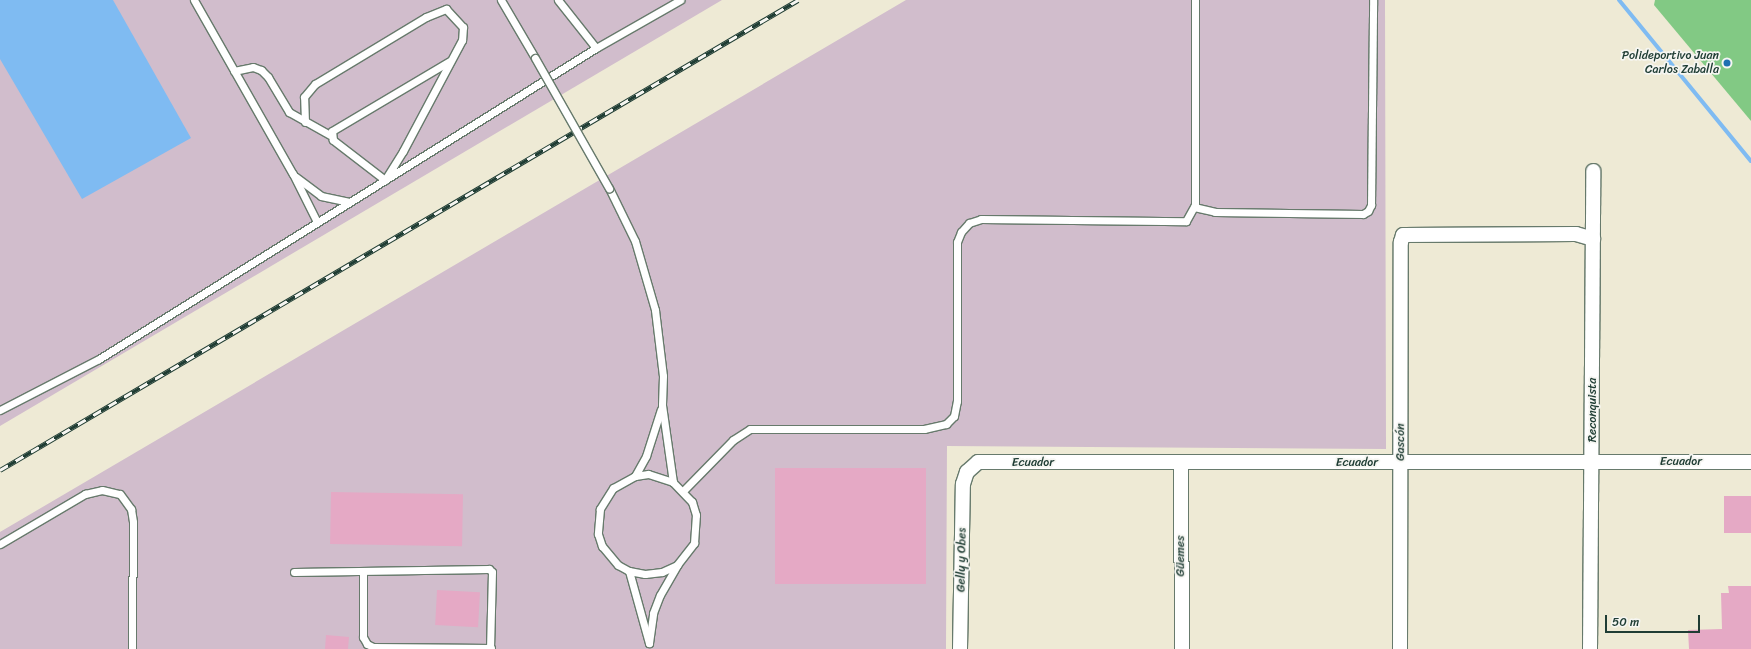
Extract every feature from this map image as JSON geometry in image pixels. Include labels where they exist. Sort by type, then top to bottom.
[{"type":"street","name":"Reconquista","points":[[1590,649],[1593,171]]},
{"type":"street","name":"Gascón","points":[[1400,649],[1402,463],[1401,242],[1403,235],[1576,234],[1593,239]]},
{"type":"street","name":"Ecuador","points":[[967,472],[978,462],[1180,464],[1751,462]]},
{"type":"street","name":"Güemes","points":[[1180,464],[1182,649]]},
{"type":"street","name":"Gelly y Obes","points":[[960,649],[963,484],[967,472]]},
{"type":"lane","points":[[194,0],[293,174],[317,222]]},
{"type":"lane","points":[[501,0],[609,188],[635,241],[655,310],[663,376],[662,405],[673,482]]},
{"type":"lane","points":[[558,0],[596,48]]},
{"type":"lane","points":[[0,410],[99,359],[596,48],[680,0]]},
{"type":"lane","points":[[684,490],[733,440],[750,429],[924,429],[946,424],[954,416],[957,401],[957,242],[961,232],[969,223],[981,219],[1186,221],[1194,207],[1195,0]]},
{"type":"lane","points":[[1194,207],[1215,212],[1363,214],[1368,211],[1371,205],[1373,0]]},
{"type":"lane","points":[[306,122],[304,97],[315,84],[440,10],[446,9],[463,27],[462,40],[404,151],[385,180]]},
{"type":"lane","points":[[330,134],[334,129],[450,61]]},
{"type":"lane","points":[[234,71],[253,67],[261,70],[268,77],[289,112],[330,134],[333,140],[385,180]]},
{"type":"lane","points":[[293,174],[321,196],[349,202]]},
{"type":"lane","points":[[662,405],[646,456],[634,476],[613,488],[600,509],[597,522],[602,546],[618,565],[629,571],[651,574],[662,572],[677,565]]},
{"type":"lane","points":[[634,476],[661,476],[684,490],[692,502],[697,529],[694,543],[677,565],[653,613],[648,646]]},
{"type":"lane","points":[[0,544],[85,494],[102,490],[120,494],[131,509],[133,522],[132,649]]},
{"type":"lane","points":[[294,572],[489,569],[492,572],[490,648],[373,647],[367,644],[363,638],[363,571]]},
{"type":"lane","points":[[629,571],[648,646]]},
{"type":"shaded area","points":[[0,0],[722,0],[0,426]]},
{"type":"shaded area","points":[[906,0],[1385,0],[1386,449],[947,446],[946,649],[0,649],[0,532]]},
{"type":"green space","name":"Polideportivo Juan Carlos Zaballa","points":[[1655,0],[1751,0],[1751,121],[1654,5]]},
{"type":"water","points":[[0,0],[113,0],[191,138],[82,199],[0,59]]},
{"type":"building","points":[[775,468],[926,468],[926,584],[775,584]]},
{"type":"building","points":[[331,492],[463,494],[462,546],[330,544]]},
{"type":"building","points":[[1724,496],[1751,496],[1751,533],[1724,533]]},
{"type":"building","points":[[1728,586],[1751,586],[1751,649],[1689,649],[1688,630],[1722,629],[1721,593],[1729,593]]},
{"type":"building","points":[[437,590],[480,592],[478,627],[435,625]]},
{"type":"building","points":[[326,635],[349,637],[348,649],[325,649]]},
{"type":"waterway","points":[[1619,0],[1751,161]]},
{"type":"railway","points":[[0,470],[798,0]]},
{"type":"place","name":"Polideportivo Juan Carlos Zaballa","points":[[1727,63]]}]
